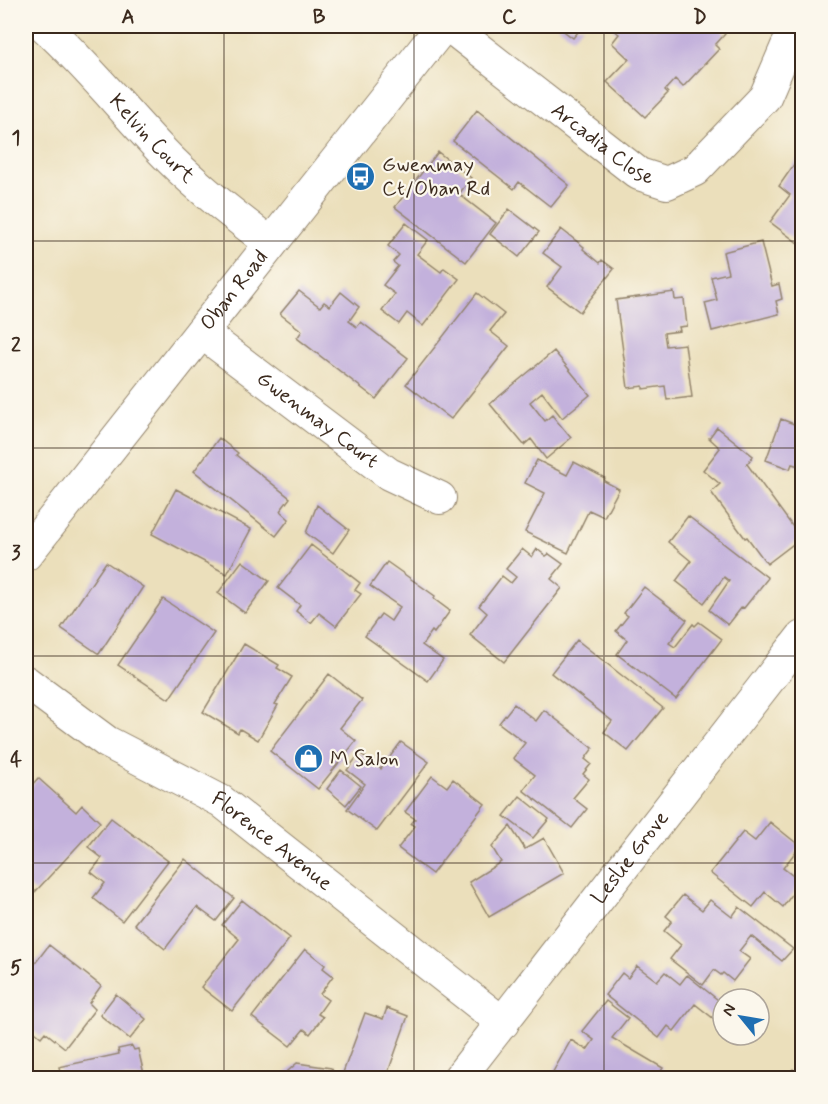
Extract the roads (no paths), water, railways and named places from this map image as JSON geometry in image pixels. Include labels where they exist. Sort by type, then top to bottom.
[{"type":"street","name":"Kelvin Court","points":[[44,26],[109,92],[162,152],[228,210],[270,243]]},
{"type":"street","name":"Oban Road","points":[[26,554],[443,26]]},
{"type":"street","name":"Arcadia Close","points":[[449,26],[639,174],[667,183],[694,170],[765,97],[787,46]]},
{"type":"street","name":"Gwenmay Court","points":[[201,332],[388,474],[440,498]]},
{"type":"street","name":"Leslie Grove","points":[[459,1078],[802,638]]},
{"type":"street","name":"Florence Avenue","points":[[26,682],[107,742],[221,801],[503,1023]]},
{"type":"place","name":"Gwenmay Ct/Oban Rd","points":[[361,177]]},
{"type":"place","name":"M Salon","points":[[309,759]]}]
